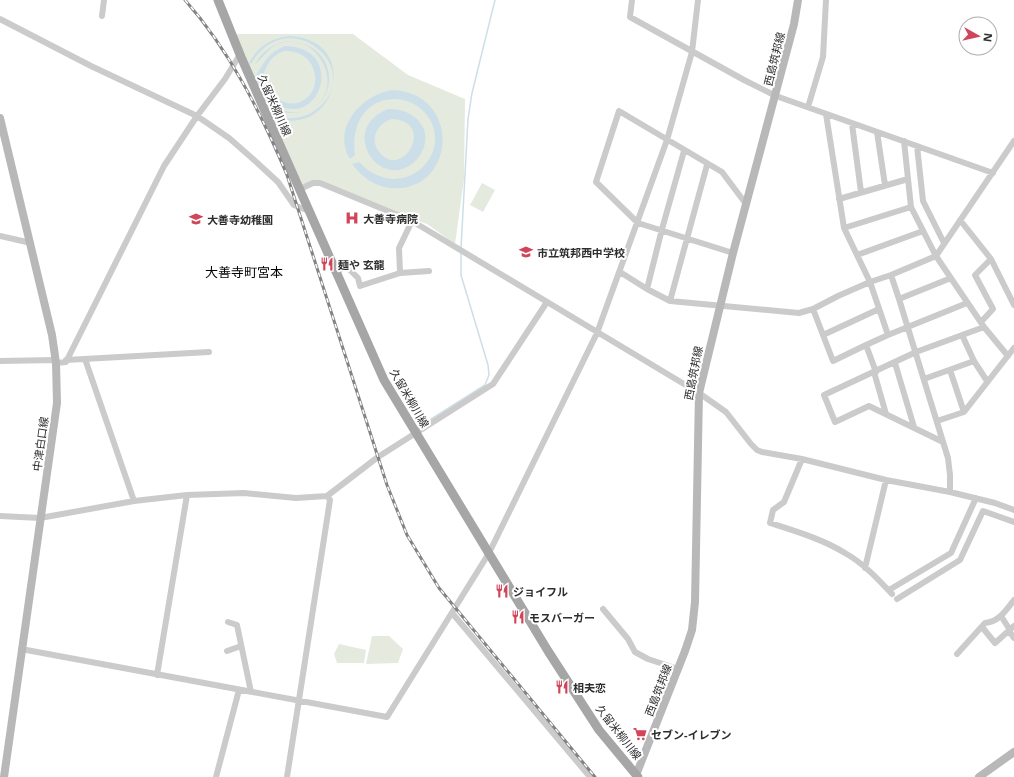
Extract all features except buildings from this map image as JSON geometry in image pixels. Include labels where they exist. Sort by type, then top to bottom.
[{"type":"main road","name":"久留米柳川線","points":[[218,0],[241,57],[384,380],[548,651],[599,730],[637,776]]},
{"type":"main road","name":"西島筑邦線","points":[[637,776],[692,630],[695,603],[699,393],[732,253],[776,96],[794,24],[798,0]]},
{"type":"main road","name":"中津白口線","points":[[0,118],[52,335],[57,404],[4,777]]},
{"type":"main road","points":[[979,777],[1014,752]]},
{"type":"street","points":[[102,16],[104,0]]},
{"type":"street","points":[[632,0],[630,17],[692,52],[776,96],[993,173]]},
{"type":"street","points":[[21,649],[387,717],[453,614],[489,553],[597,333],[667,140],[692,52],[698,0]]},
{"type":"street","points":[[808,107],[823,58],[826,0]]},
{"type":"street","points":[[0,19],[91,66],[197,116],[229,138],[253,159],[278,182],[294,205],[311,213]]},
{"type":"street","points":[[66,360],[164,166],[197,116],[225,79],[239,56],[241,57]]},
{"type":"street","points":[[732,253],[662,229],[638,223],[596,182],[619,111],[707,165],[722,172],[746,204]]},
{"type":"street","points":[[826,114],[844,228],[870,282],[888,335]]},
{"type":"street","points":[[852,124],[861,192]]},
{"type":"street","points":[[877,132],[884,185]]},
{"type":"street","points":[[904,141],[910,207],[936,256],[967,303],[1008,356]]},
{"type":"street","points":[[620,272],[647,290],[670,301],[799,314],[870,282],[936,256],[1014,141]]},
{"type":"street","points":[[917,146],[923,197],[944,243]]},
{"type":"street","points":[[647,290],[684,151]]},
{"type":"street","points":[[670,301],[707,165]]},
{"type":"street","points":[[839,199],[908,179]]},
{"type":"street","points":[[300,189],[313,183],[320,183],[412,221],[699,393],[726,412],[757,450],[802,459],[886,480],[976,498],[1014,510]]},
{"type":"street","points":[[910,199],[923,197]]},
{"type":"street","points":[[844,228],[910,207]]},
{"type":"street","points":[[960,220],[991,259],[1014,305]]},
{"type":"street","points":[[400,273],[399,248],[412,221]]},
{"type":"street","points":[[857,255],[923,231]]},
{"type":"street","points":[[0,236],[31,243]]},
{"type":"street","points":[[943,442],[869,406],[835,422],[824,395],[916,352],[962,335],[983,324],[993,309],[975,276],[991,259]]},
{"type":"street","points":[[335,272],[348,267],[358,278],[360,286],[400,273],[429,271]]},
{"type":"street","points":[[891,275],[943,442],[950,475],[950,492]]},
{"type":"street","points":[[899,299],[951,278]]},
{"type":"street","points":[[0,516],[40,518],[134,501],[187,496],[244,493],[296,498],[327,496],[378,457],[415,432],[493,384],[547,302]]},
{"type":"street","points":[[813,309],[833,361],[888,335],[967,303]]},
{"type":"street","points":[[823,335],[880,309]]},
{"type":"street","points":[[962,335],[974,361],[987,381]]},
{"type":"street","points":[[866,345],[886,414]]},
{"type":"street","points":[[937,421],[964,412],[1014,348]]},
{"type":"street","points":[[0,361],[66,362],[66,360],[209,352]]},
{"type":"street","points":[[85,359],[134,501]]},
{"type":"street","points":[[924,379],[974,361]]},
{"type":"street","points":[[896,362],[914,427]]},
{"type":"street","points":[[950,370],[964,412]]},
{"type":"street","points":[[802,459],[784,502],[773,510],[770,523],[806,535],[846,553],[891,592],[951,553],[976,498]]},
{"type":"street","points":[[865,568],[886,480]]},
{"type":"street","points":[[156,675],[187,496]]},
{"type":"street","points":[[287,777],[330,500],[327,496]]},
{"type":"street","points":[[897,599],[960,560],[983,511],[1014,522]]},
{"type":"street","points":[[958,654],[985,623],[991,623],[1001,616],[1014,600]]},
{"type":"street","points":[[603,609],[628,639],[636,652],[648,660],[678,669]]},
{"type":"street","points":[[453,614],[590,777]]},
{"type":"street","points":[[1001,616],[1011,629],[1014,638]]},
{"type":"street","points":[[228,622],[237,625],[250,692]]},
{"type":"street","points":[[982,627],[995,643],[1011,629]]},
{"type":"street","points":[[227,650],[241,646]]},
{"type":"street","points":[[216,777],[239,690]]},
{"type":"shaded area","points":[[234,34],[353,34],[408,75],[465,99],[464,179],[455,244],[427,224],[313,182],[301,185]]},
{"type":"shaded area","points":[[290,36],[313,42],[327,54],[333,70],[333,75],[328,60],[316,47],[301,40],[284,39],[266,46],[251,64],[249,63],[257,52],[266,44],[283,37]]},
{"type":"shaded area","points":[[287,41],[292,42],[281,43],[273,47],[255,64],[261,55],[268,49],[277,44]]},
{"type":"shaded area","points":[[300,44],[307,45],[320,55],[328,69],[329,83],[324,97],[322,99],[327,88],[327,76],[324,64],[307,46]]},
{"type":"shaded area","points":[[286,46],[303,49],[314,57],[320,67],[321,79],[319,90],[313,100],[304,107],[290,109],[265,102],[255,77],[271,54]],"holes":[[[285,51],[296,52],[305,57],[311,64],[315,73],[315,82],[312,91],[306,98],[292,104],[263,95],[258,82],[261,81],[269,62],[276,55]]]},
{"type":"shaded area","points":[[393,90],[416,96],[432,108],[440,125],[442,143],[438,161],[428,176],[412,186],[390,188],[384,187],[369,180],[352,164],[359,162],[377,175],[394,179],[409,176],[422,168],[431,155],[435,140],[432,125],[422,110],[410,102],[398,99],[374,104],[361,117],[357,126],[354,145],[355,155],[350,159],[345,147],[344,136],[347,125],[353,114],[361,105],[381,93]]},
{"type":"shaded area","points":[[330,93],[326,103],[313,115],[295,121],[274,117],[297,118],[313,112]]},
{"type":"shaded area","points":[[275,109],[288,112],[297,112],[295,113],[271,110]]},
{"type":"shaded area","points":[[388,109],[395,109],[415,117],[420,122],[424,128],[425,143],[420,155],[412,164],[399,170],[387,169],[376,163],[368,153],[365,142],[366,129],[374,118]],"holes":[[[392,119],[405,122],[412,129],[414,138],[412,147],[406,155],[398,159],[389,159],[380,153],[376,148],[376,132],[383,124]]]},
{"type":"shaded area","points":[[482,183],[495,190],[483,212],[470,205]]},
{"type":"shaded area","points":[[372,636],[389,636],[403,649],[398,663],[366,664]]},
{"type":"shaded area","points":[[339,644],[366,650],[364,663],[337,663],[334,654]]},
{"type":"waterway","points":[[461,248],[468,119],[472,93],[495,0]]},
{"type":"waterway","points":[[417,428],[485,385],[489,375],[488,365],[461,275],[461,252]]},
{"type":"railway","points":[[185,0],[216,40],[243,83],[287,175],[387,485],[407,535],[439,588],[595,777]]},
{"type":"place","name":"大善寺病院","points":[[352,218]]},
{"type":"place","name":"大善寺幼稚園","points":[[196,219]]},
{"type":"place","name":"市立筑邦西中学校","points":[[526,252]]},
{"type":"place","name":"麺や 玄龍","points":[[327,264]]},
{"type":"place","name":"ジョイフル","points":[[502,591]]},
{"type":"place","name":"モスバーガー","points":[[518,617]]},
{"type":"place","name":"相夫恋","points":[[562,687]]},
{"type":"place","name":"セブン-イレブン","points":[[640,734]]},
{"type":"district","name":"大善寺町宮本","points":[[244,272]]}]
